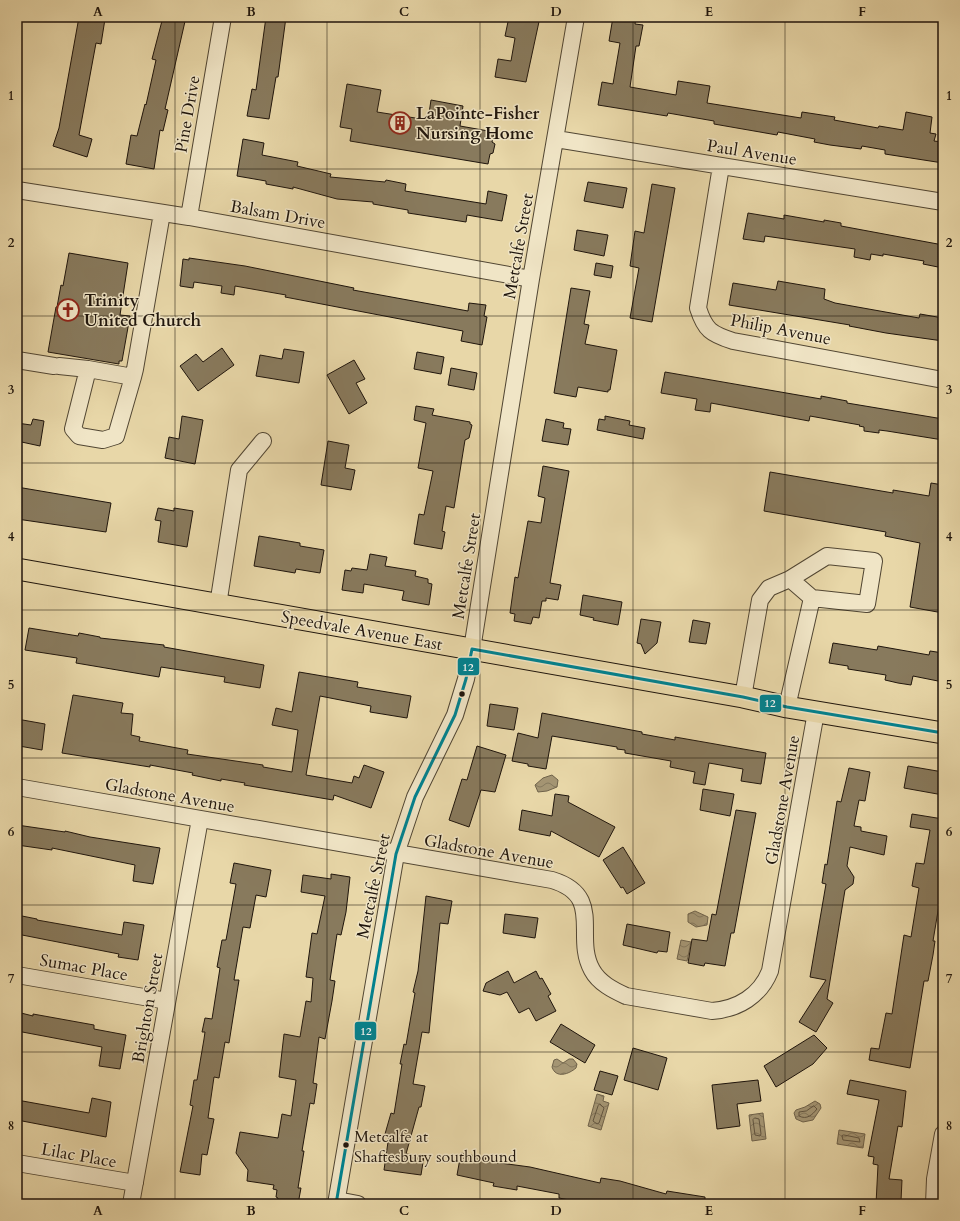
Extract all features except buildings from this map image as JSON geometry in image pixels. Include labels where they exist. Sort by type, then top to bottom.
[{"type":"main road","name":"Speedvale Avenue East","points":[[17,569],[743,697],[787,707],[943,733]]},
{"type":"street","name":"Pine Drive","points":[[189,217],[223,17]]},
{"type":"street","name":"Metcalfe Street","points":[[337,1202],[396,854],[415,797],[455,715],[466,679],[472,650],[531,279],[576,17]]},
{"type":"street","name":"Paul Avenue","points":[[556,139],[943,202]]},
{"type":"street","name":"Philip Avenue","points":[[721,166],[698,308],[703,322],[715,335],[733,341],[943,380]]},
{"type":"street","name":"Balsam Drive","points":[[17,190],[189,217],[531,279]]},
{"type":"street","points":[[88,369],[73,429],[79,436],[103,440],[116,436],[133,377],[162,213]]},
{"type":"street","points":[[17,360],[88,369],[133,377]]},
{"type":"street","points":[[218,605],[239,470],[263,441]]},
{"type":"street","points":[[743,697],[760,600],[769,588],[790,579],[828,556],[874,561],[867,604],[812,598],[790,579]]},
{"type":"street","points":[[787,707],[812,598]]},
{"type":"street","name":"Gladstone Avenue","points":[[17,787],[396,854],[545,878],[564,883],[578,896],[583,906],[587,960],[592,972],[600,981],[613,990],[626,996],[712,1011],[736,1006],[757,992],[767,980],[770,971],[816,712]]},
{"type":"street","name":"Brighton Street","points":[[131,1204],[200,819]]},
{"type":"street","name":"Sumac Place","points":[[17,975],[168,1001]]},
{"type":"street","points":[[934,1204],[939,1178],[943,1134]]},
{"type":"street","name":"Lilac Place","points":[[17,1163],[135,1183]]},
{"type":"street","points":[[337,1202],[358,1204]]},
{"type":"water","points":[[552,775],[558,780],[557,787],[547,791],[538,792],[535,785],[543,778]]},
{"type":"water","points":[[695,911],[708,917],[707,925],[696,927],[688,922],[688,914]]},
{"type":"water","points":[[681,940],[691,942],[687,961],[677,959]]},
{"type":"water","points":[[557,1059],[563,1063],[569,1059],[573,1059],[577,1064],[576,1068],[563,1074],[556,1073],[552,1067],[554,1060]]},
{"type":"water","points":[[597,1094],[604,1096],[603,1101],[609,1103],[601,1130],[588,1126]]},
{"type":"water","points":[[815,1101],[820,1104],[821,1108],[813,1120],[803,1122],[796,1119],[794,1113],[796,1110]]},
{"type":"water","points":[[763,1113],[766,1139],[752,1141],[749,1115]]},
{"type":"water","points":[[839,1130],[865,1134],[863,1148],[837,1144]]},
{"type":"transit line","name":"12","points":[[336,1204],[396,854],[415,797],[455,715],[466,679],[472,649],[743,697],[787,707],[943,733]]},
{"type":"place","name":"LaPointe-Fisher Nursing Home","points":[[400,123]]},
{"type":"place","name":"Trinity United Church","points":[[68,310]]},
{"type":"place","name":"Metcalfe at Shaftesbury southbound","points":[[346,1145]]}]
